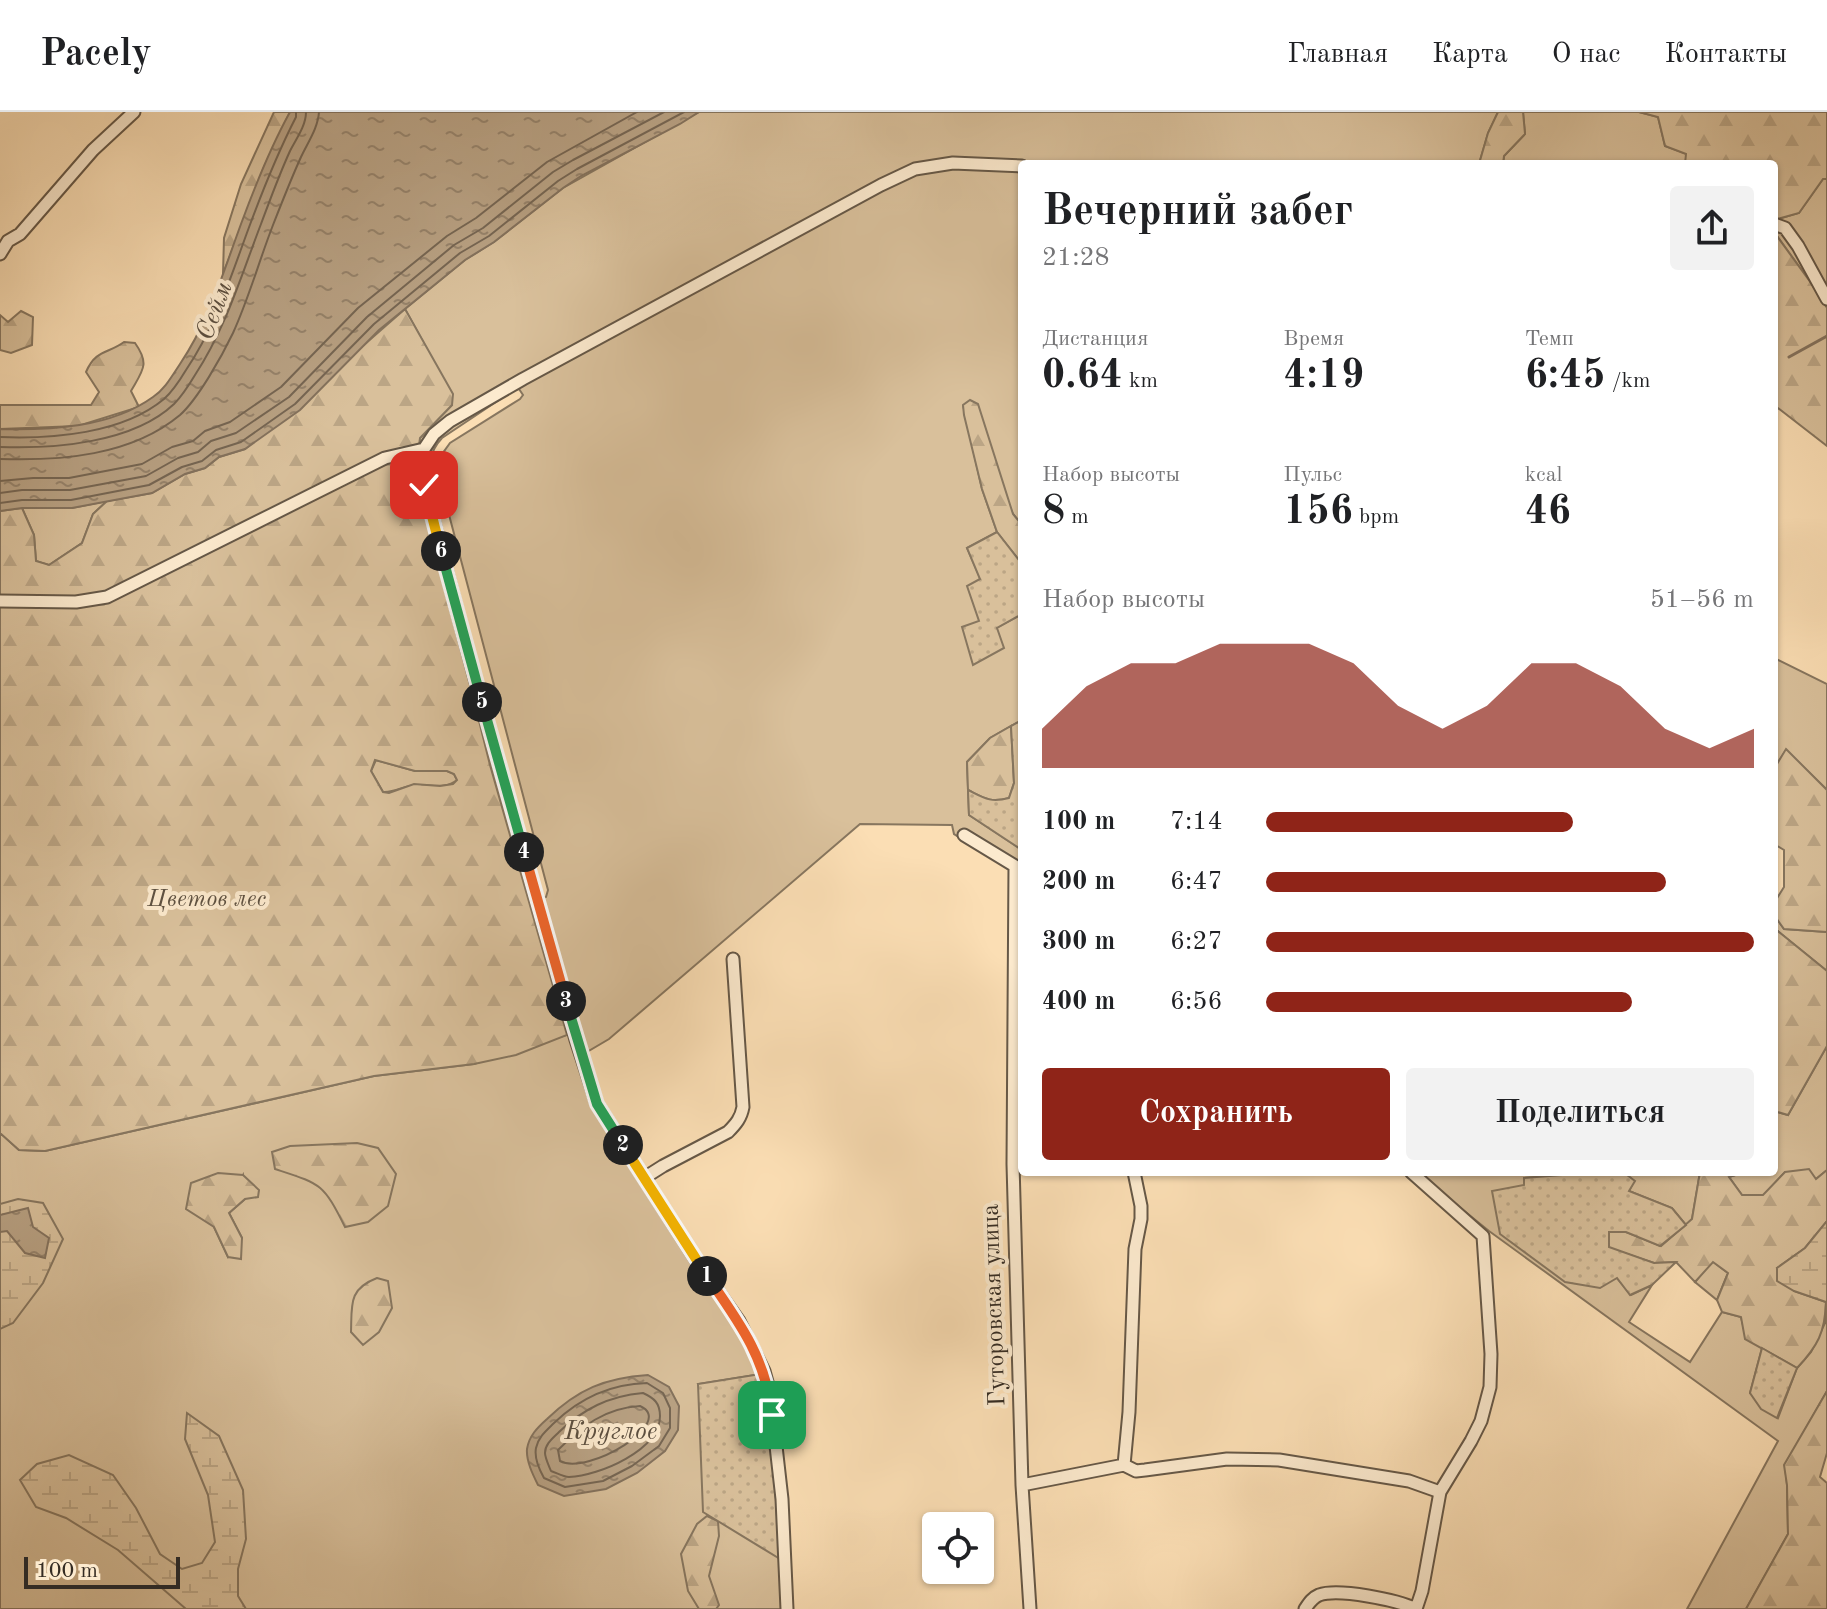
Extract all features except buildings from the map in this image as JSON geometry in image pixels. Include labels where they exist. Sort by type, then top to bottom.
[{"type":"street","points":[[0,254],[8,241],[20,234],[93,150],[134,112]]},
{"type":"street","points":[[787,1609],[782,1499],[770,1393],[764,1371],[739,1321],[700,1266],[597,1104],[427,500],[422,467],[424,449],[434,434],[450,421],[881,185],[915,169],[953,163],[1018,166]]},
{"type":"street","points":[[1778,225],[1785,228],[1798,246],[1827,299]]},
{"type":"street","points":[[0,601],[76,602],[107,597],[385,458],[424,449]]},
{"type":"street","name":"Гуторовская улица","points":[[964,835],[1015,866],[1013,1164],[1022,1485],[1030,1609]]},
{"type":"street","points":[[644,1178],[728,1132],[741,1116],[743,1107],[733,959]]},
{"type":"street","points":[[1124,1465],[1135,1249],[1141,1219],[1135,1176]]},
{"type":"street","points":[[1305,1609],[1313,1599],[1327,1593],[1400,1602],[1416,1609],[1440,1492],[1471,1441],[1486,1408],[1491,1354],[1483,1236],[1416,1176]]},
{"type":"street","points":[[1022,1485],[1124,1465],[1136,1471],[1227,1459],[1279,1460],[1409,1481],[1440,1492]]},
{"type":"green space","points":[[274,112],[290,112],[264,167],[223,274],[224,238],[241,184]]},
{"type":"green space","points":[[699,112],[1498,112],[1480,160],[1018,160],[1018,520],[963,405],[982,489],[997,532],[967,548],[996,628],[1018,616],[1018,722],[990,738],[967,762],[969,815],[1018,847],[1018,874],[954,834],[952,825],[860,824],[609,1039],[582,1055],[597,1104],[744,1318],[767,1373],[698,1384],[780,1559],[782,1609],[0,1609],[0,1133],[19,1150],[45,1151],[374,1076],[474,1064],[566,1035],[490,765],[416,467],[420,438],[452,405],[405,309],[465,260],[494,242],[563,188]],"holes":[[[519,389],[523,395],[450,443],[440,457],[438,473],[548,890],[546,897],[542,898],[537,893],[429,485],[430,460],[442,438],[514,390]],[[243,1175],[245,1199],[229,1213],[242,1238],[228,1257],[214,1227]]]},
{"type":"green space","points":[[1498,112],[1523,112],[1525,134],[1504,160],[1480,160]]},
{"type":"green space","points":[[1523,112],[1639,112],[1658,117],[1665,146],[1687,154],[1686,160],[1504,160],[1525,134]]},
{"type":"green space","points":[[1639,112],[1827,112],[1827,179],[1823,179],[1799,213],[1778,219],[1778,160],[1685,160],[1686,154],[1665,146],[1658,117]]},
{"type":"green space","points":[[1823,179],[1827,179],[1827,308],[1778,238],[1778,219],[1799,213]]},
{"type":"green space","points":[[1778,238],[1827,308],[1827,446],[1778,408]]},
{"type":"green space","name":"Цветов лес","points":[[405,309],[453,394],[452,405],[420,438],[416,467],[490,765],[567,1035],[516,1055],[474,1064],[374,1076],[45,1151],[19,1150],[0,1133],[0,511],[22,508],[34,535],[36,561],[49,565],[82,543],[93,514],[107,501],[152,493],[185,474],[205,468],[219,457],[245,449]],"holes":[[[375,760],[415,771],[447,771],[454,774],[457,780],[453,784],[440,786],[414,784],[389,793],[383,792],[371,771]]]},
{"type":"green space","points":[[21,311],[33,317],[32,345],[11,353],[0,350],[0,315],[8,322]]},
{"type":"green space","points":[[124,342],[135,343],[142,356],[143,367],[131,391],[139,407],[78,426],[0,429],[0,405],[91,405],[99,392],[86,372],[94,359]]},
{"type":"green space","points":[[970,400],[978,404],[1013,514],[1018,520],[1018,559],[997,532],[982,489],[963,405]]},
{"type":"green space","points":[[107,501],[93,514],[82,543],[49,565],[36,561],[34,535],[22,508],[72,508]]},
{"type":"green space","points":[[997,532],[1018,559],[1018,616],[997,628],[1004,648],[973,665],[962,627],[979,621],[967,586],[980,579],[967,548]]},
{"type":"green space","points":[[1778,660],[1827,684],[1827,790],[1786,750],[1778,763]]},
{"type":"green space","points":[[1018,722],[1018,847],[969,815],[968,790],[992,800],[1009,798],[1014,783],[1011,726]]},
{"type":"green space","points":[[1011,726],[1014,783],[1009,798],[992,800],[968,790],[967,762],[990,738]]},
{"type":"green space","points":[[1786,749],[1827,790],[1827,932],[1784,929],[1778,921],[1778,897],[1784,887],[1784,850],[1778,846],[1778,762]]},
{"type":"green space","points":[[376,760],[415,771],[447,771],[454,774],[457,780],[443,786],[413,785],[383,792],[371,771]]},
{"type":"green space","points":[[1778,921],[1784,929],[1827,932],[1827,971],[1778,931]]},
{"type":"green space","points":[[1778,931],[1827,971],[1827,1046],[1788,1115],[1778,1112]]},
{"type":"green space","points":[[1827,1046],[1827,1170],[1816,1179],[1785,1172],[1764,1195],[1742,1195],[1729,1177],[1778,1176],[1778,1112],[1788,1115]]},
{"type":"green space","points":[[357,1143],[378,1148],[396,1174],[388,1206],[368,1222],[345,1227],[331,1201],[319,1187],[275,1169],[272,1152],[290,1146]]},
{"type":"green space","points":[[1809,1169],[1816,1179],[1827,1170],[1827,1221],[1805,1248],[1777,1268],[1794,1291],[1826,1302],[1819,1338],[1797,1368],[1745,1339],[1741,1317],[1722,1312],[1717,1300],[1728,1273],[1713,1262],[1695,1282],[1676,1262],[1654,1263],[1609,1248],[1609,1232],[1626,1232],[1661,1246],[1692,1219],[1699,1176],[1732,1176],[1729,1177],[1742,1195],[1763,1195],[1785,1172]]},
{"type":"green space","points":[[218,1173],[243,1175],[259,1190],[258,1197],[245,1199],[229,1213],[242,1238],[241,1259],[228,1257],[214,1227],[186,1209],[191,1183]]},
{"type":"green space","points":[[1421,1176],[1550,1176],[1525,1178],[1525,1185],[1631,1295],[1652,1285],[1629,1322],[1690,1362],[1722,1312],[1741,1317],[1746,1338],[1762,1348],[1750,1393],[1778,1418],[1797,1368],[1811,1352],[1827,1323],[1827,1391],[1785,1465],[1788,1534],[1746,1609],[1687,1609],[1778,1441],[1489,1231]]},
{"type":"green space","points":[[1628,1176],[1699,1176],[1692,1219],[1686,1225],[1672,1208],[1629,1191],[1634,1181]]},
{"type":"green space","points":[[1628,1176],[1635,1181],[1629,1191],[1672,1208],[1686,1225],[1660,1246],[1626,1232],[1609,1232],[1609,1247],[1654,1263],[1676,1262],[1652,1285],[1630,1295],[1617,1278],[1600,1288],[1565,1282],[1500,1234],[1492,1191],[1524,1185],[1524,1178]]},
{"type":"green space","points":[[18,1199],[43,1203],[63,1239],[43,1283],[13,1323],[0,1329],[0,1204]]},
{"type":"green space","points":[[1827,1221],[1827,1323],[1825,1323],[1826,1302],[1794,1291],[1777,1281],[1777,1268],[1805,1248]]},
{"type":"green space","points":[[1712,1261],[1728,1273],[1717,1300],[1695,1282]]},
{"type":"green space","points":[[377,1278],[388,1281],[392,1308],[379,1332],[363,1345],[351,1332],[352,1306],[361,1287]]},
{"type":"green space","points":[[1762,1348],[1797,1368],[1777,1418],[1761,1409],[1750,1393]]},
{"type":"green space","points":[[767,1373],[780,1559],[703,1512],[698,1384]]},
{"type":"green space","points":[[1827,1391],[1827,1453],[1820,1477],[1827,1483],[1827,1609],[1746,1609],[1788,1534],[1784,1465]]},
{"type":"green space","points":[[187,1413],[219,1436],[243,1490],[246,1539],[238,1569],[238,1596],[246,1609],[186,1609],[118,1550],[66,1518],[36,1507],[20,1480],[37,1464],[69,1455],[113,1475],[136,1508],[160,1554],[182,1569],[202,1563],[215,1542],[208,1495],[185,1439]]},
{"type":"green space","points":[[707,1516],[718,1521],[719,1536],[709,1576],[719,1605],[716,1609],[699,1609],[688,1591],[681,1554],[697,1524]]},
{"type":"water","name":"Сейм","points":[[290,112],[699,112],[581,176],[494,242],[465,260],[379,330],[300,410],[245,449],[219,457],[205,468],[185,474],[152,493],[72,508],[0,511],[0,429],[39,429],[99,421],[136,407],[157,394],[168,382],[207,314],[257,181]]},
{"type":"water","points":[[28,1208],[33,1227],[49,1238],[45,1258],[25,1253],[7,1231],[0,1232],[0,1215]]},
{"type":"water","name":"Круглое","points":[[648,1375],[669,1387],[679,1406],[678,1430],[665,1451],[637,1473],[606,1489],[564,1496],[538,1485],[527,1449],[540,1426],[570,1400],[593,1387],[618,1379]]},
{"type":"waterway","points":[[1789,357],[1827,336]]},
{"type":"route","points":[[424,485],[576,1040],[597,1104],[700,1266],[739,1321],[764,1371],[772,1415]]}]
